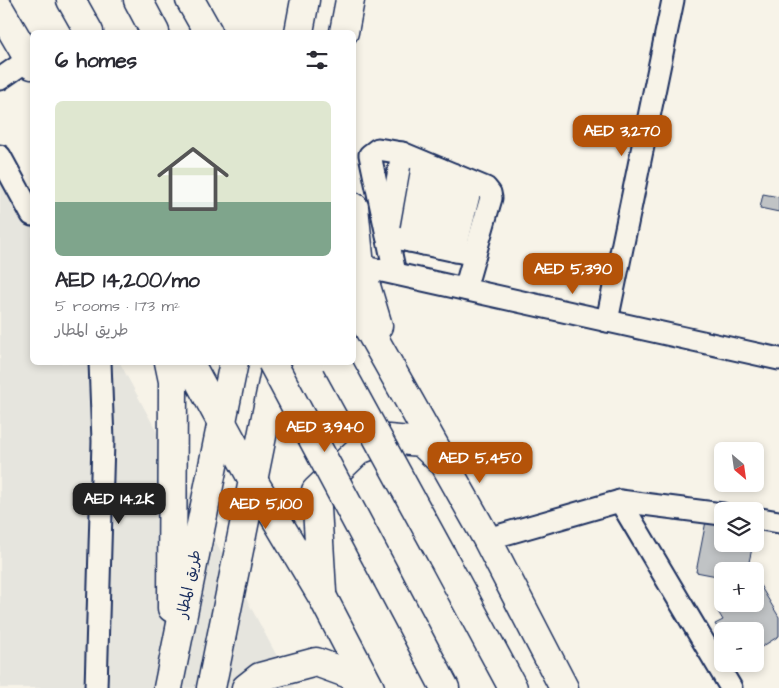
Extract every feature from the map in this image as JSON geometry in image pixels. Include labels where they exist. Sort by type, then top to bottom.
[{"type":"main road","points":[[70,0],[88,30]]},
{"type":"main road","points":[[138,0],[154,30]]},
{"type":"main road","points":[[190,0],[207,30]]},
{"type":"main road","points":[[298,30],[305,0]]},
{"type":"main road","points":[[344,30],[350,0]]},
{"type":"main road","points":[[0,10],[30,60]]},
{"type":"main road","points":[[356,227],[360,266],[392,370]]},
{"type":"main road","points":[[356,307],[487,539],[564,688]]},
{"type":"main road","points":[[170,365],[174,381],[170,678]]},
{"type":"main road","points":[[191,365],[254,482],[322,596],[368,688]]},
{"type":"main road","name":"طريق المطار","points":[[170,678],[233,365]]},
{"type":"main road","points":[[274,365],[445,688]]},
{"type":"main road","points":[[212,688],[276,365]]},
{"type":"main road","points":[[338,365],[513,688]]},
{"type":"main road","points":[[322,596],[316,491],[358,450],[388,439],[421,442],[444,464]]},
{"type":"main road","points":[[246,688],[260,677],[316,662],[349,674],[368,688]]},
{"type":"street","points":[[607,321],[673,0]]},
{"type":"street","points":[[0,78],[30,63]]},
{"type":"street","points":[[395,273],[370,155],[378,148],[402,153],[486,188],[490,193],[491,198],[440,248]]},
{"type":"street","points":[[387,236],[402,153]]},
{"type":"street","points":[[0,156],[30,211]]},
{"type":"street","points":[[447,172],[440,248],[465,289]]},
{"type":"street","points":[[440,248],[447,172]]},
{"type":"street","points":[[387,236],[440,248]]},
{"type":"street","points":[[360,266],[779,359]]},
{"type":"street","points":[[96,688],[103,440],[100,365]]},
{"type":"street","points":[[620,500],[731,688]]},
{"type":"street","points":[[487,539],[620,500],[714,513]]},
{"type":"street","points":[[764,520],[779,522]]},
{"type":"shaded area","points":[[0,156],[30,194],[30,365],[121,365],[294,688],[0,688]]},
{"type":"building","points":[[763,194],[779,197],[779,212],[760,208]]},
{"type":"building","points":[[707,516],[714,517],[714,552],[751,552],[749,562],[714,562],[714,575],[696,572]]},
{"type":"building","points":[[764,592],[779,617],[779,636],[764,645],[764,622],[719,622],[723,620],[718,612],[764,612]]}]
